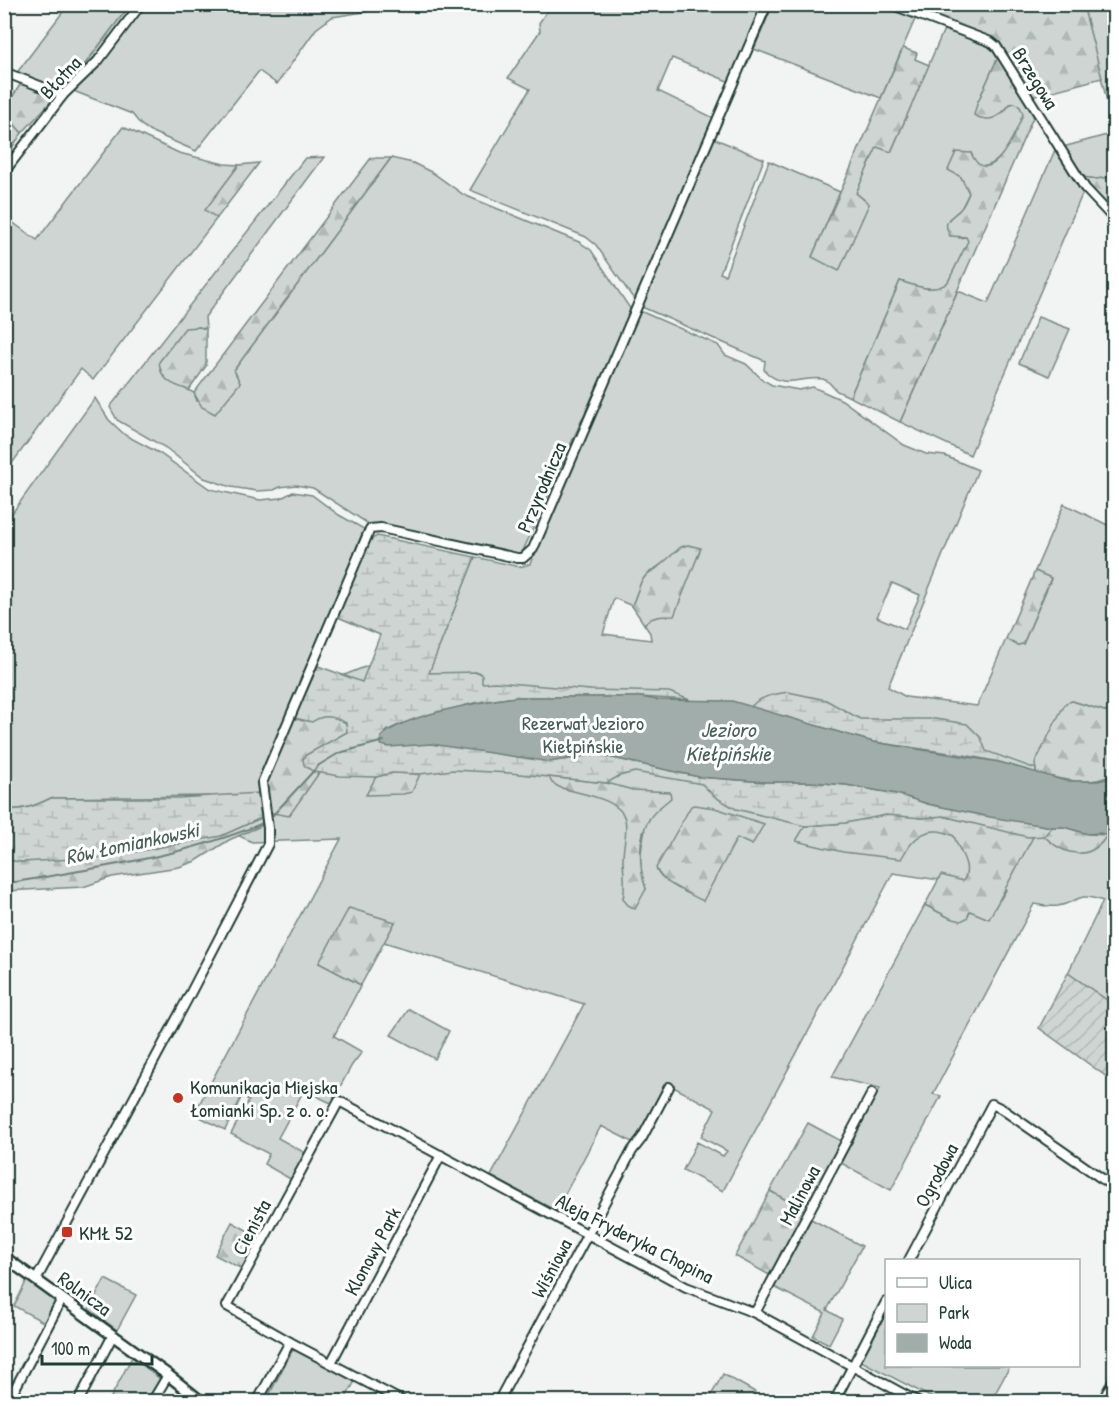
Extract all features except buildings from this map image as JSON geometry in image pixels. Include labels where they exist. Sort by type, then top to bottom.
[{"type":"street","name":"Błotna","points":[[4,172],[63,95],[98,61],[141,4]]},
{"type":"street","name":"Przyrodnicza","points":[[36,1280],[268,844],[262,783],[370,529],[381,528],[517,558],[523,558],[533,549],[767,4]]},
{"type":"street","name":"Brzegowa","points":[[890,4],[991,42],[996,46],[1085,188],[1114,219]]},
{"type":"street","points":[[4,72],[63,95]]},
{"type":"street","name":"Wiśniowa","points":[[498,1401],[669,1087]]},
{"type":"street","name":"Malinowa","points":[[755,1313],[872,1093]]},
{"type":"street","name":"Aleja Fryderyka Chopina","points":[[339,1101],[686,1287],[755,1313],[918,1401]]},
{"type":"street","name":"Cienista","points":[[339,1101],[227,1306],[290,1342],[404,1401]]},
{"type":"street","name":"Ogrodowa","points":[[910,1259],[992,1104],[1114,1187]]},
{"type":"street","name":"Klonowy Park","points":[[331,1363],[441,1155]]},
{"type":"street","name":"Rolnicza","points":[[4,1257],[201,1401]]},
{"type":"street","points":[[8,1401],[62,1299]]},
{"type":"street","points":[[834,1401],[885,1304]]},
{"type":"street","points":[[78,1401],[113,1335]]},
{"type":"street","points":[[257,1401],[290,1342]]},
{"type":"street","points":[[152,1401],[168,1375]]},
{"type":"street","points":[[1102,1401],[1114,1379]]},
{"type":"green space","points":[[710,4],[725,8],[727,5],[763,5],[730,82],[672,58],[658,91],[714,118],[635,301],[596,245],[586,237],[470,190],[530,89],[508,78],[540,31],[539,23],[551,5]]},
{"type":"green space","points":[[68,5],[130,5],[63,93],[16,74]]},
{"type":"green space","points":[[130,5],[137,5],[90,66],[77,75]]},
{"type":"green space","points":[[146,5],[408,5],[332,17],[316,29],[277,84],[259,71],[196,151],[152,132],[141,125],[132,114],[72,89],[113,49]]},
{"type":"green space","points":[[773,5],[882,5],[916,17],[881,98],[754,49]]},
{"type":"green space","points":[[902,5],[1083,5],[1102,78],[1031,97],[993,38]]},
{"type":"green space","points":[[1083,5],[1114,5],[1114,129]]},
{"type":"green space","points":[[945,27],[990,44],[998,57],[977,104],[1004,112],[1010,104],[1016,103],[1024,114],[1008,147],[997,161],[981,167],[971,153],[961,177],[969,193],[961,209],[949,219],[959,238],[966,237],[969,241],[948,282],[943,286],[924,288],[900,281],[850,397],[837,391],[823,379],[786,381],[772,377],[764,370],[765,361],[642,307],[713,138],[764,159],[720,273],[725,275],[769,161],[840,192],[812,257],[869,204],[856,193],[877,146],[891,152]]},
{"type":"green space","points":[[903,48],[917,53],[915,59],[929,65],[891,152],[877,147],[856,193],[869,204],[839,271],[812,257]]},
{"type":"green space","points":[[998,57],[1034,115],[900,422],[850,397],[900,281],[925,288],[943,286],[948,282],[968,241],[966,237],[950,236],[947,230],[947,222],[959,211],[969,193],[961,177],[948,170],[956,152],[971,153],[978,164],[986,167],[1002,155],[1020,122],[1023,114],[1015,103],[1010,104],[994,118],[985,119],[974,115]]},
{"type":"green space","points":[[21,83],[55,97],[22,133],[4,112]]},
{"type":"green space","points":[[5,112],[22,133],[5,158]]},
{"type":"green space","points":[[123,127],[179,153],[224,164],[239,165],[206,210],[217,218],[93,380],[81,369],[5,473],[5,217],[37,240]]},
{"type":"green space","points":[[1114,133],[1109,177],[1097,179],[1082,177],[1063,147]]},
{"type":"green space","points":[[1114,148],[1114,215],[1082,177],[1097,179],[1109,177]]},
{"type":"green space","points":[[1055,150],[1084,190],[970,455],[900,422],[958,291],[988,303]]},
{"type":"green space","points":[[324,157],[205,317],[206,329],[199,327],[160,369],[163,375],[170,382],[194,393],[197,401],[240,383],[234,370],[391,158],[413,163],[433,173],[464,195],[579,242],[591,250],[631,310],[522,553],[382,524],[370,525],[313,488],[296,485],[257,491],[231,487],[204,478],[166,448],[117,420],[110,407],[305,158]]},
{"type":"green space","points":[[371,158],[391,158],[234,370],[240,383],[215,414],[202,407],[194,393]]},
{"type":"green space","points":[[259,163],[217,218],[205,210],[239,165]]},
{"type":"green space","name":"Rezerwat Jezioro Kiełpińskie","points":[[640,311],[718,345],[725,355],[746,364],[772,385],[799,390],[813,387],[842,400],[904,445],[926,454],[945,456],[978,470],[888,687],[906,697],[977,706],[1006,639],[1017,645],[1023,644],[1051,579],[1035,571],[1064,504],[1114,528],[1114,714],[1072,701],[1114,723],[1114,1005],[1068,973],[1103,901],[1083,897],[1058,906],[1034,904],[933,1094],[941,1096],[891,1190],[841,1163],[880,1088],[832,1077],[925,905],[950,918],[1000,900],[1006,890],[893,873],[723,1191],[683,1170],[697,1142],[723,1156],[727,1151],[701,1137],[715,1109],[666,1083],[634,1143],[601,1126],[556,1211],[491,1176],[584,1004],[384,942],[395,922],[319,963],[361,985],[334,1036],[362,1052],[331,1103],[304,1090],[278,1138],[307,1154],[292,1180],[264,1164],[269,1154],[231,1134],[249,1100],[242,1096],[225,1130],[194,1114],[341,839],[252,842],[227,830],[210,796],[51,798],[28,807],[5,809],[5,523],[95,398],[109,420],[125,435],[159,453],[210,489],[260,500],[281,498],[293,492],[312,495],[339,515],[364,529],[296,694],[370,665],[439,647],[475,557],[520,567],[530,564],[583,435]],"holes":[[[666,561],[658,616],[644,624],[650,633],[651,640],[603,634],[614,598],[632,606],[641,582],[647,574]],[[892,583],[920,595],[905,629],[877,617]],[[645,830],[641,860],[646,889],[623,899]]]},
{"type":"green space","points":[[1038,317],[1070,329],[1049,376],[1019,363]]},
{"type":"green space","points":[[185,328],[206,329],[206,366],[189,390],[165,378],[159,362]]},
{"type":"green space","points":[[377,536],[475,557],[429,673],[478,672],[482,675],[482,683],[669,692],[690,700],[640,697],[516,697],[474,703],[401,724],[388,730],[381,737],[382,745],[431,744],[565,760],[595,754],[699,777],[846,785],[897,794],[928,804],[1052,827],[1044,836],[1028,837],[943,816],[922,818],[886,815],[845,823],[805,826],[736,809],[715,797],[702,784],[635,772],[619,776],[607,783],[510,773],[453,770],[420,774],[392,773],[376,777],[340,776],[314,772],[304,765],[303,759],[306,755],[347,732],[346,723],[329,717],[312,722],[294,718],[318,666],[362,682],[380,635],[338,617],[370,540]]},
{"type":"green space","points":[[688,545],[701,548],[674,616],[661,616],[644,624],[632,606],[641,582],[647,574],[681,547]]},
{"type":"green space","points":[[1035,571],[1051,578],[1023,644],[1017,645],[1006,639]]},
{"type":"green space","points":[[788,692],[826,700],[860,719],[935,719],[967,724],[981,738],[986,751],[1036,769],[1036,773],[964,755],[873,742],[751,707],[763,698]]},
{"type":"green space","points":[[1072,701],[1114,714],[1114,774],[1095,780],[1076,781],[1036,773],[1035,763],[1061,711],[1066,703]]},
{"type":"green space","points":[[321,716],[335,717],[346,722],[348,732],[306,755],[303,759],[313,772],[319,773],[289,816],[268,812],[264,781],[294,718],[303,721]]},
{"type":"green space","points":[[392,773],[420,774],[412,792],[366,795],[376,777]]},
{"type":"green space","points":[[549,777],[607,783],[633,790],[670,792],[671,798],[652,815],[643,834],[640,853],[646,889],[635,909],[623,899],[626,828],[621,812],[615,806],[597,797],[559,787],[552,783]]},
{"type":"green space","points":[[258,793],[261,818],[221,836],[108,857],[22,862],[5,860],[5,809],[28,807],[51,798],[178,798]]},
{"type":"green space","points":[[691,806],[715,808],[764,824],[752,845],[737,838],[703,901],[664,879],[656,868]]},
{"type":"green space","points":[[898,815],[922,818],[943,816],[1033,837],[989,919],[970,911],[967,918],[961,921],[925,905],[941,875],[963,881],[966,875],[966,864],[954,836],[945,832],[922,834],[911,844],[901,859],[843,852],[796,841],[805,826],[845,823],[874,816]]},
{"type":"green space","points":[[261,818],[263,825],[229,840],[196,861],[179,867],[112,877],[83,887],[5,891],[4,860],[22,862],[221,836]]},
{"type":"green space","points":[[1052,827],[1107,835],[1101,844],[1093,849],[1077,853],[1069,852],[1044,836]]},
{"type":"green space","points":[[349,908],[395,922],[361,985],[319,963]]},
{"type":"green space","points":[[1068,973],[1114,1005],[1114,1082],[1039,1028]]},
{"type":"green space","points":[[409,1009],[449,1031],[435,1059],[391,1035]]},
{"type":"green space","points":[[808,1123],[845,1143],[808,1212],[770,1191]]},
{"type":"green space","points":[[770,1191],[808,1212],[773,1277],[735,1256]]},
{"type":"green space","points":[[811,1219],[862,1246],[827,1310],[842,1319],[829,1344],[813,1336],[825,1313],[774,1287]]},
{"type":"green space","points":[[232,1222],[261,1238],[244,1270],[215,1255]]},
{"type":"green space","points":[[105,1279],[136,1295],[117,1330],[89,1309]]},
{"type":"green space","points":[[27,1280],[54,1299],[55,1304],[45,1323],[14,1306]]},
{"type":"green space","points":[[885,1316],[885,1367],[1009,1367],[991,1401],[938,1401],[861,1361]]},
{"type":"green space","points":[[297,1350],[355,1381],[344,1401],[266,1401],[292,1351]]},
{"type":"green space","points":[[132,1357],[160,1379],[147,1401],[109,1401]]},
{"type":"green space","points":[[723,1374],[755,1392],[749,1401],[708,1401]]},
{"type":"water","name":"Jezioro Kiełpińskie","points":[[516,697],[640,697],[658,700],[732,701],[873,742],[999,762],[1066,781],[1098,781],[1114,777],[1114,837],[1100,833],[1088,834],[1064,827],[990,817],[928,804],[897,794],[846,785],[699,777],[595,754],[550,762],[431,744],[389,747],[381,745],[381,737],[406,722],[444,710]]},
{"type":"waterway","name":"Rów Łomiankowski","points":[[273,815],[319,765],[339,753],[384,741]]},
{"type":"waterway","name":"Rów Łomiankowski","points":[[4,882],[16,882],[172,853],[233,835],[263,823]]},
{"type":"place","name":"Komunikacja Miejska Łomianki Sp. z o. o.","points":[[178,1098]]},
{"type":"place","name":"KMŁ 52","points":[[67,1232]]}]
